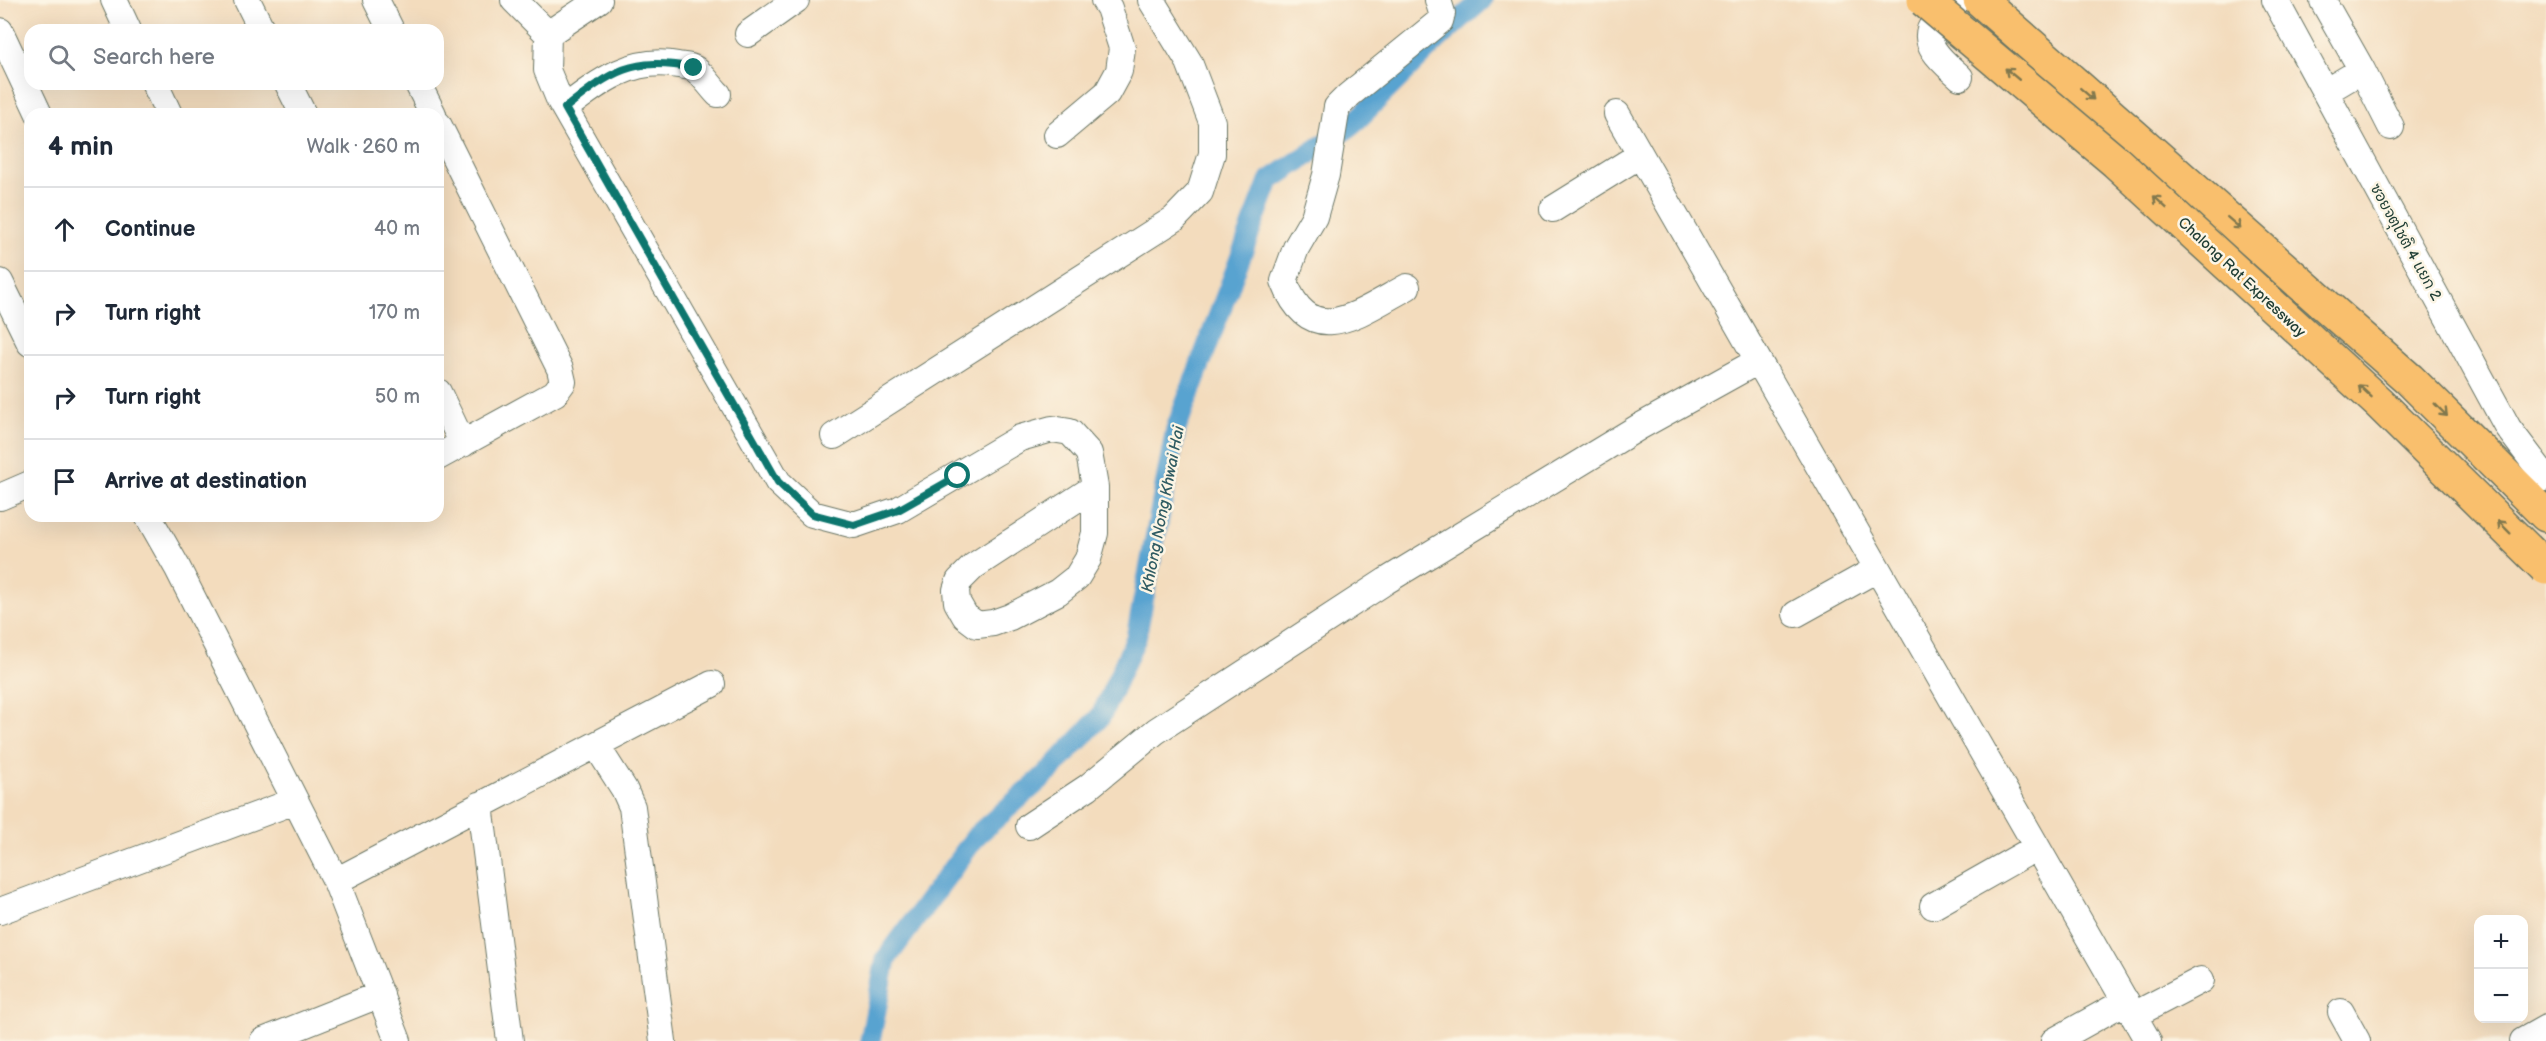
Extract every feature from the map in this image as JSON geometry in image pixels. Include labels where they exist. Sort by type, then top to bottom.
[{"type":"highway","name":"Chalong Rat Expressway","points":[[1924,0],[2125,170],[2379,403],[2546,568]]},
{"type":"highway","points":[[1980,0],[2409,379],[2546,515]]},
{"type":"street","points":[[114,0],[125,24]]},
{"type":"street","points":[[247,0],[259,24]]},
{"type":"street","points":[[376,0],[388,24]]},
{"type":"street","points":[[514,0],[548,34],[547,70],[565,108],[778,482],[812,514],[854,525],[898,510],[1020,438],[1052,429],[1070,432],[1089,453],[1095,487],[1095,533],[1088,559],[1077,577],[1058,592],[993,623],[978,625],[965,616],[957,602],[956,590],[959,580],[974,566],[1095,487]]},
{"type":"street","points":[[548,34],[599,0]]},
{"type":"street","points":[[748,34],[796,0]]},
{"type":"street","points":[[1057,135],[1107,93],[1119,71],[1122,48],[1109,8],[1104,0]]},
{"type":"street","points":[[834,436],[1174,219],[1200,192],[1212,153],[1212,122],[1189,62],[1151,0]]},
{"type":"street","points":[[1407,287],[1353,316],[1324,322],[1308,318],[1292,301],[1284,281],[1286,270],[1314,217],[1326,175],[1337,107],[1440,21],[1442,13],[1438,0]]},
{"type":"street","points":[[1958,0],[1932,24],[1929,35],[1931,45],[1940,59],[1960,77]]},
{"type":"street","name":"ซอยจตุโชติ 4 แยก 2","points":[[2275,0],[2508,428],[2546,478]]},
{"type":"street","points":[[2323,1],[2391,127]]},
{"type":"street","points":[[0,31],[24,82]]},
{"type":"street","points":[[565,108],[600,81],[622,70],[645,63],[670,63],[694,68],[718,94]]},
{"type":"street","points":[[2325,92],[2362,70]]},
{"type":"street","points":[[28,90],[36,108]]},
{"type":"street","points":[[157,90],[166,108]]},
{"type":"street","points":[[291,90],[300,108]]},
{"type":"street","points":[[421,90],[430,108]]},
{"type":"street","points":[[1617,114],[2148,1041]]},
{"type":"street","points":[[444,136],[560,369],[563,382],[555,393],[444,454]]},
{"type":"street","points":[[1553,208],[1640,155]]},
{"type":"street","points":[[0,282],[24,331]]},
{"type":"street","points":[[1029,826],[1095,782],[1166,724],[1386,581],[1639,427],[1758,361]]},
{"type":"street","points":[[444,404],[463,444]]},
{"type":"street","points":[[0,497],[24,487]]},
{"type":"street","points":[[151,522],[177,567],[336,882],[398,1041]]},
{"type":"street","points":[[1796,614],[1877,569]]},
{"type":"street","points":[[336,882],[712,684]]},
{"type":"street","points":[[596,745],[624,789],[632,807],[663,1041]]},
{"type":"street","points":[[0,910],[295,801]]},
{"type":"street","points":[[480,806],[510,1041]]},
{"type":"street","points":[[1933,906],[2037,847]]},
{"type":"street","points":[[2054,1041],[2201,980]]},
{"type":"street","points":[[324,1033],[383,1001]]},
{"type":"street","points":[[263,1041],[383,1001]]},
{"type":"street","points":[[2341,1012],[2357,1041]]},
{"type":"street","points":[[2523,1041],[2546,1028]]},
{"type":"waterway","name":"Khlong Nong Khwai Hai","points":[[870,1041],[886,959],[977,835],[1050,771],[1101,716],[1136,638],[1176,429],[1269,181],[1351,126],[1436,41],[1482,0]]},
{"type":"route","points":[[694,68],[670,63],[645,63],[622,70],[600,81],[565,108],[778,482],[812,514],[854,525],[898,510],[958,476]]}]
